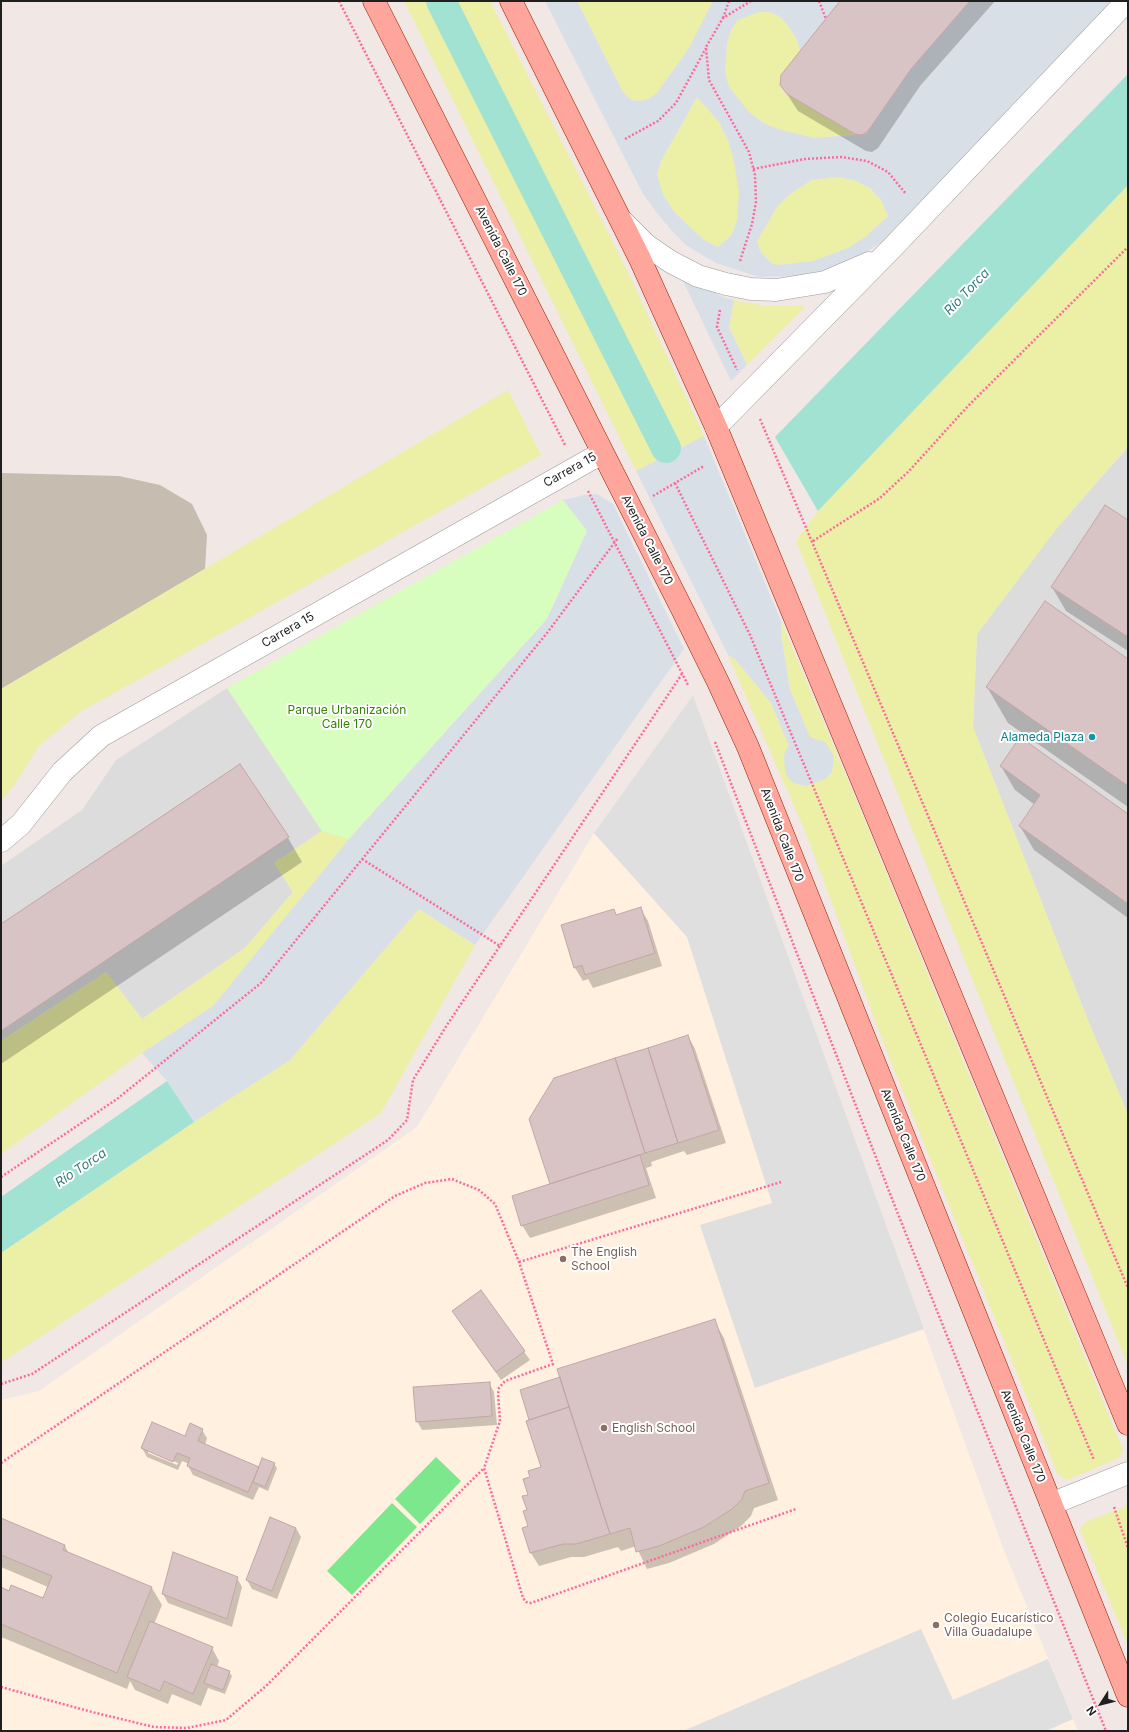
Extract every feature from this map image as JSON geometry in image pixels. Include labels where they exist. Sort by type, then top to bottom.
[{"type":"main road","name":"Avenida Calle 170","points":[[374,1],[715,675],[748,747],[1128,1696]]},
{"type":"main road","points":[[511,1],[621,221],[676,336],[716,426],[1128,1424]]},
{"type":"street","points":[[716,426],[892,248],[1127,1]]},
{"type":"street","points":[[621,221],[646,245],[671,262],[698,276],[751,289],[776,290],[825,282],[871,262],[892,248]]},
{"type":"street","name":"Carrera 15","points":[[1,841],[21,824],[62,772],[101,736],[602,453]]},
{"type":"street","points":[[1051,1504],[1128,1473]]},
{"type":"path","points":[[339,1],[614,542],[689,686]]},
{"type":"path","points":[[625,139],[658,121],[676,103],[722,18],[729,1]]},
{"type":"path","points":[[722,18],[751,1]]},
{"type":"path","points":[[818,1],[826,19]]},
{"type":"path","points":[[706,47],[709,80],[749,152],[753,169],[756,202],[752,224],[740,264]]},
{"type":"path","points":[[753,169],[805,159],[834,157],[867,161],[888,172],[909,200]]},
{"type":"path","points":[[813,541],[880,498],[909,472],[968,406],[1128,247]]},
{"type":"path","points":[[721,305],[717,327],[739,373]]},
{"type":"path","points":[[757,412],[813,541],[1128,1288]]},
{"type":"path","points":[[649,498],[708,464]]},
{"type":"path","points":[[675,483],[752,642],[1104,1483],[1128,1548]]},
{"type":"path","points":[[1,1177],[117,1099],[262,983],[547,633],[614,542]]},
{"type":"path","points":[[1,1384],[32,1374],[388,1140],[407,1120],[413,1080],[500,946],[682,674]]},
{"type":"path","points":[[713,736],[894,1204],[1106,1731]]},
{"type":"path","points":[[362,859],[500,946]]},
{"type":"path","points":[[1,1463],[395,1196],[425,1183],[452,1179],[479,1190],[495,1204],[519,1262],[553,1364],[504,1381],[499,1388],[498,1394],[500,1420],[484,1468],[266,1686],[226,1720],[187,1728],[154,1727],[1,1687]]},
{"type":"path","points":[[519,1262],[781,1182]]},
{"type":"path","points":[[484,1468],[522,1598],[526,1602],[531,1603],[796,1509]]},
{"type":"shaded area","points":[[404,1],[490,1],[625,266],[704,436],[636,471]]},
{"type":"shaded area","points":[[545,1],[577,1],[623,92],[631,100],[640,101],[649,99],[657,93],[689,48],[713,1],[840,1],[800,52],[798,41],[786,23],[779,16],[769,12],[759,12],[738,20],[731,30],[727,43],[725,72],[729,87],[749,112],[765,124],[781,130],[814,138],[866,134],[911,69],[970,1],[1114,1],[886,240],[851,261],[831,269],[796,276],[759,277],[716,263],[686,245],[671,230],[643,194]],"holes":[[[697,97],[719,122],[728,140],[734,161],[739,192],[737,221],[731,236],[718,247],[704,240],[675,213],[663,195],[657,174],[661,161]],[[836,177],[854,180],[870,188],[881,200],[888,216],[865,237],[848,248],[813,261],[778,265],[771,263],[760,251],[757,241],[777,207],[790,194],[812,180]]]},
{"type":"shaded area","points":[[577,1],[713,1],[689,48],[657,93],[649,99],[640,101],[631,100],[623,92]]},
{"type":"shaded area","points":[[759,11],[769,12],[779,16],[786,23],[798,41],[800,52],[779,80],[782,91],[855,134],[814,138],[797,136],[765,124],[749,112],[737,99],[729,87],[725,72],[727,43],[731,30],[738,20]]},
{"type":"shaded area","points":[[697,97],[719,122],[728,140],[740,192],[737,221],[731,236],[718,247],[704,240],[675,213],[663,195],[657,174],[661,161]]},
{"type":"shaded area","points":[[836,177],[854,180],[870,188],[881,200],[888,216],[865,237],[848,248],[813,261],[778,265],[771,263],[760,251],[757,241],[777,207],[790,194],[812,180]]},
{"type":"shaded area","points":[[1128,185],[1128,446],[1057,528],[977,634],[973,727],[1087,1018],[1128,1114],[1128,1366],[796,541],[818,511]]},
{"type":"shaded area","points":[[680,275],[723,297],[734,300],[729,327],[747,365],[731,381]]},
{"type":"shaded area","points":[[734,300],[765,306],[806,306],[747,365],[729,327]]},
{"type":"shaded area","points":[[508,390],[541,455],[80,712],[39,746],[15,784],[1,801],[1,689]]},
{"type":"shaded area","points":[[704,436],[781,621],[781,634],[790,690],[810,737],[825,742],[834,756],[832,772],[825,779],[806,786],[794,783],[788,778],[785,771],[784,758],[785,751],[789,746],[771,703],[735,659],[728,655],[636,471]]},
{"type":"shaded area","points":[[1128,447],[1128,1114],[1087,1018],[973,727],[977,634],[1057,528]]},
{"type":"shaded area","points":[[1,473],[119,476],[160,485],[192,504],[207,535],[205,569],[1,689]]},
{"type":"shaded area","points":[[597,494],[613,504],[684,649],[475,945],[419,909],[290,1060],[194,1122],[167,1081],[142,1053],[213,1006],[349,839],[547,619],[587,531],[563,500],[584,495]]},
{"type":"shaded area","points":[[781,621],[857,802],[1123,1450],[1119,1458],[1067,1480],[1058,1475],[882,1039],[807,836],[728,655],[735,659],[771,703],[789,746],[788,778],[800,785],[816,739],[810,737],[790,690],[781,634]]},
{"type":"shaded area","points":[[227,688],[322,831],[274,863],[293,892],[245,948],[142,1019],[106,972],[1,1041],[1,866],[82,810],[116,760]]},
{"type":"shaded area","name":"The English School","points":[[693,695],[1005,1553],[1078,1731],[1,1731],[1,1400],[39,1391],[417,1127],[594,833]]},
{"type":"shaded area","points":[[693,695],[924,1329],[755,1388],[700,1225],[772,1203],[687,937],[594,833]]},
{"type":"shaded area","points":[[322,831],[349,839],[213,1006],[142,1053],[1,1154],[1,1041],[106,972],[142,1019],[245,948],[293,892],[274,863]]},
{"type":"shaded area","points":[[419,909],[475,945],[381,1113],[5,1360],[1,1361],[1,1253],[194,1122],[290,1060]]},
{"type":"shaded area","points":[[1128,1506],[1128,1645],[1080,1530],[1085,1522]]},
{"type":"shaded area","points":[[921,1629],[953,1700],[1048,1659],[1073,1719],[1046,1731],[683,1731]]},
{"type":"green space","name":"Parque Urbanización Calle 170","points":[[563,500],[587,531],[547,619],[349,839],[322,831],[227,688]]},
{"type":"green space","points":[[436,1457],[461,1481],[420,1524],[395,1499]]},
{"type":"green space","points":[[392,1503],[417,1527],[352,1595],[327,1571]]},
{"type":"water","name":"Río Torca","points":[[1128,74],[1128,185],[818,511],[775,437]]},
{"type":"water","name":"Río Torca","points":[[167,1081],[194,1122],[1,1253],[1,1197]]},
{"type":"building","points":[[840,1],[970,1],[911,69],[868,131],[862,135],[855,134],[787,94],[780,85],[781,75]]},
{"type":"building","points":[[1105,505],[1128,520],[1128,637],[1051,587]]},
{"type":"building","name":"Alameda Plaza","points":[[1045,601],[1128,659],[1128,786],[986,687]]},
{"type":"building","points":[[1020,737],[1128,814],[1128,904],[1019,826],[1040,795],[1000,766]]},
{"type":"building","points":[[240,764],[289,837],[1,1031],[1,924]]},
{"type":"building","points":[[641,907],[655,953],[585,975],[582,965],[574,968],[561,925],[614,909],[616,915]]},
{"type":"building","points":[[688,1035],[719,1130],[678,1143],[648,1048]]},
{"type":"building","points":[[648,1048],[678,1143],[645,1153],[615,1058]]},
{"type":"building","points":[[615,1058],[645,1153],[550,1184],[529,1119],[554,1078]]},
{"type":"building","points":[[640,1155],[649,1185],[521,1226],[512,1196]]},
{"type":"building","points":[[481,1290],[525,1351],[496,1372],[452,1311]]},
{"type":"building","points":[[715,1319],[769,1483],[745,1491],[742,1499],[732,1509],[704,1527],[659,1546],[636,1552],[630,1528],[610,1534],[557,1369]]},
{"type":"building","points":[[560,1377],[569,1407],[529,1420],[520,1390]]},
{"type":"building","points":[[490,1382],[492,1416],[416,1422],[413,1387]]},
{"type":"building","points":[[569,1407],[610,1534],[576,1544],[563,1544],[530,1553],[522,1528],[528,1526],[523,1511],[527,1510],[522,1496],[528,1495],[523,1479],[530,1477],[528,1471],[541,1467],[526,1421]]},
{"type":"building","points":[[152,1422],[185,1436],[190,1423],[203,1429],[198,1441],[259,1467],[248,1492],[187,1466],[190,1458],[177,1453],[173,1462],[141,1448]]},
{"type":"building","points":[[262,1458],[275,1463],[265,1487],[253,1482]]},
{"type":"building","points":[[270,1517],[296,1528],[272,1591],[246,1580]]},
{"type":"building","points":[[1,1518],[65,1545],[63,1550],[152,1587],[117,1673],[1,1624],[1,1587],[9,1591],[11,1585],[43,1598],[52,1576],[1,1555]]},
{"type":"building","points":[[173,1552],[238,1577],[227,1619],[162,1594]]},
{"type":"building","points":[[150,1621],[213,1647],[193,1694],[164,1681],[160,1691],[127,1677]]},
{"type":"building","points":[[211,1664],[230,1671],[223,1690],[204,1683]]},
{"type":"waterway","points":[[441,1],[666,448]]},
{"type":"place","name":"Alameda Plaza","points":[[1092,737]]},
{"type":"place","name":"The English School","points":[[563,1259]]},
{"type":"place","name":"English School","points":[[604,1428]]},
{"type":"place","name":"Colegio Eucarístico Villa Guadalupe","points":[[936,1625]]}]
